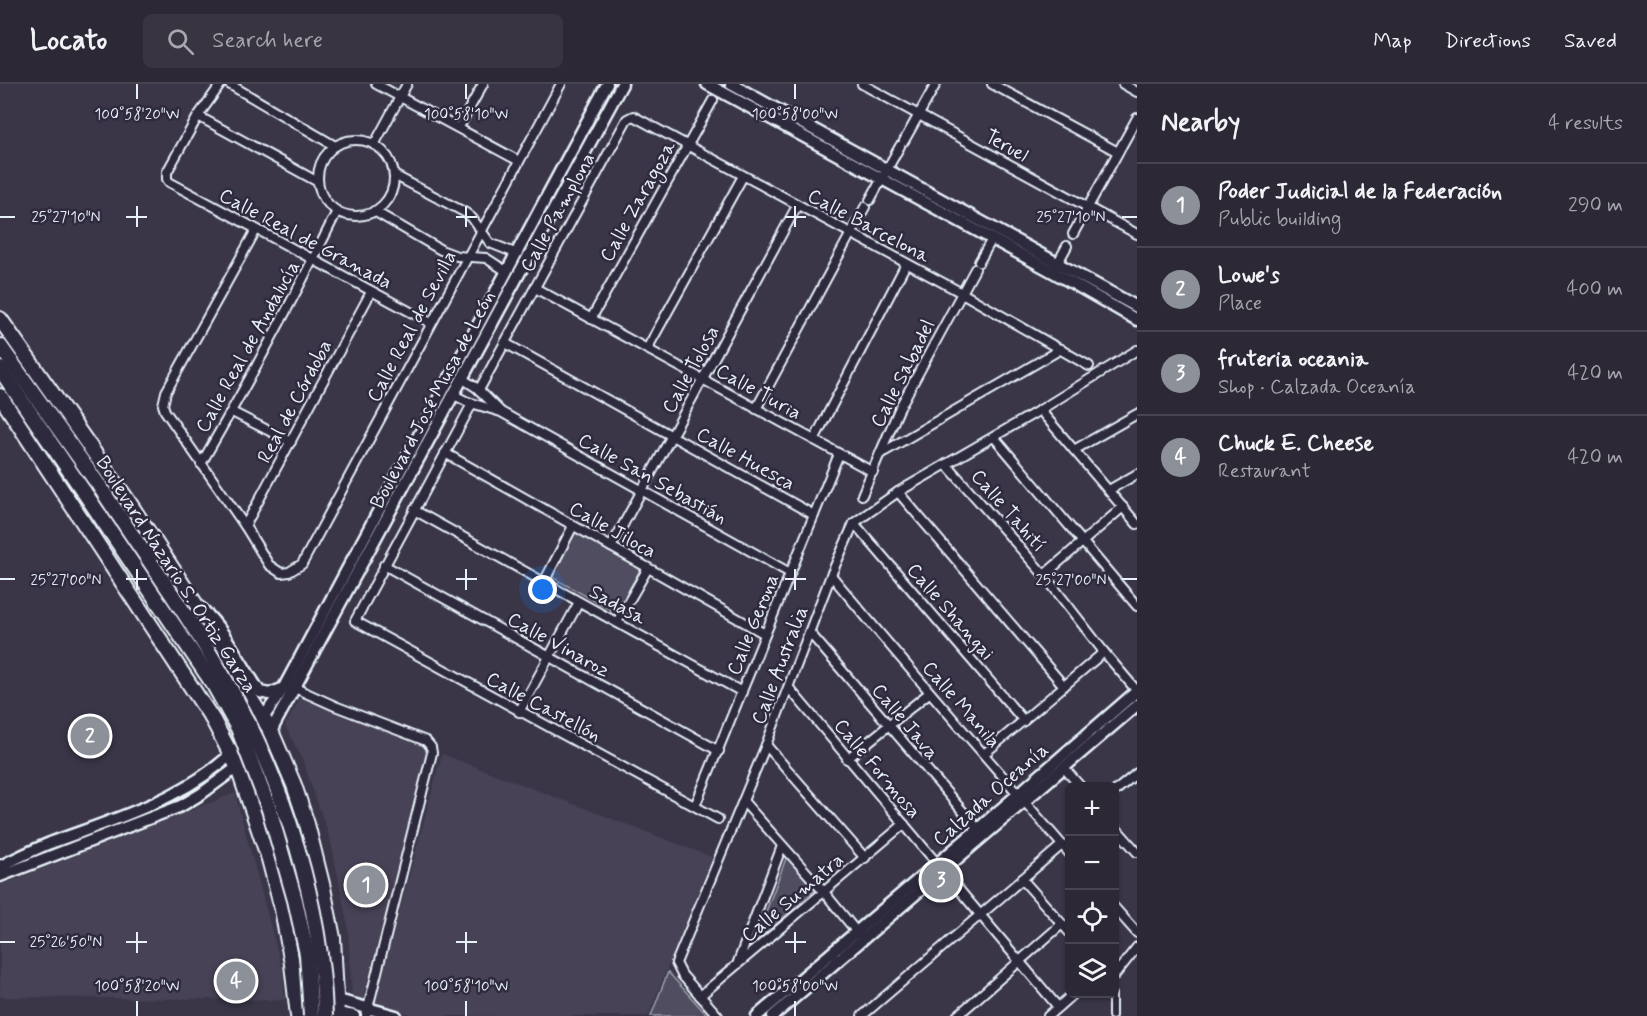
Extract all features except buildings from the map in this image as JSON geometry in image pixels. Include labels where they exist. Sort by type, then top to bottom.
[{"type":"highway","points":[[0,319],[128,501],[196,605],[243,687],[272,731],[307,824],[324,888],[333,938],[334,1011]]},
{"type":"highway","name":"Boulevard Nazario S. Ortiz Garza","points":[[0,346],[97,483],[216,664],[256,738],[278,790],[296,844],[334,1011]]},
{"type":"highway","name":"Boulevard Nazario S. Ortiz Garza","points":[[0,369],[214,685],[238,728],[269,809],[295,900],[307,954],[311,1016]]},
{"type":"highway","points":[[0,396],[213,720],[232,754],[269,859],[282,909],[292,964],[297,1016]]},
{"type":"highway","points":[[85,442],[97,483]]},
{"type":"highway","points":[[66,464],[84,523]]},
{"type":"highway","points":[[213,720],[228,718],[239,708],[242,702],[243,687]]},
{"type":"highway","points":[[245,790],[250,783],[262,778],[282,779],[294,785]]},
{"type":"main road","name":"Boulevard José Musa de León","points":[[0,866],[47,844],[127,814],[192,785],[232,754],[263,717],[283,689],[607,84]]},
{"type":"main road","name":"Boulevard José Musa de León","points":[[0,876],[181,806],[238,768],[272,731],[622,84]]},
{"type":"main road","points":[[707,84],[884,174],[1055,268],[1137,320]]},
{"type":"main road","points":[[730,84],[992,239],[1137,307]]},
{"type":"main road","points":[[554,182],[563,179],[566,188]]},
{"type":"main road","points":[[454,395],[453,381],[465,346]]},
{"type":"main road","points":[[196,605],[217,624],[260,692],[269,694],[283,689]]},
{"type":"main road","name":"Calzada Oceanía","points":[[757,1016],[940,868],[1021,798],[1137,691]]},
{"type":"main road","name":"Calzada Oceanía","points":[[940,868],[978,829],[1064,768],[1137,705]]},
{"type":"main road","points":[[127,814],[145,812],[159,815]]},
{"type":"main road","name":"Calzada Oceanía","points":[[773,1016],[859,935]]},
{"type":"main road","points":[[334,1011],[396,1016]]},
{"type":"main road","points":[[334,1011],[354,1016]]},
{"type":"street","points":[[221,84],[198,116],[318,182]]},
{"type":"street","points":[[229,84],[335,146]]},
{"type":"street","points":[[376,84],[519,161]]},
{"type":"street","points":[[374,145],[407,84]]},
{"type":"street","points":[[459,128],[483,84]]},
{"type":"street","name":"Calle Real de Sevilla","points":[[246,526],[269,565],[281,573],[289,572],[302,564],[561,84]]},
{"type":"street","name":"Teruel","points":[[862,84],[1137,234]]},
{"type":"street","points":[[756,409],[884,174],[936,84]]},
{"type":"street","points":[[992,84],[1118,152]]},
{"type":"street","points":[[1123,84],[1137,92]]},
{"type":"street","name":"Calle Zaragoza","points":[[591,319],[687,145],[719,92]]},
{"type":"street","name":"Calle Real de Granada","points":[[198,116],[167,172],[167,179],[256,230],[431,323]]},
{"type":"street","name":"Calle Barcelona","points":[[633,116],[962,293],[1089,366]]},
{"type":"street","name":"Calle Pamplona","points":[[479,390],[627,119],[633,116]]},
{"type":"street","points":[[1073,234],[1137,118]]},
{"type":"street","points":[[361,140],[374,145],[384,152],[391,163],[394,175],[392,189],[385,202],[374,211],[362,215],[349,215],[337,211],[324,198],[318,182],[319,168],[325,156],[335,146],[347,141],[361,140]]},
{"type":"street","points":[[394,175],[465,213],[472,218],[490,243],[515,254]]},
{"type":"street","points":[[647,349],[743,176]]},
{"type":"street","name":"Calle Tolosa","points":[[611,547],[797,206]]},
{"type":"street","name":"Calle Real de Andalucía","points":[[201,464],[232,412],[314,260],[337,211]]},
{"type":"street","points":[[374,211],[441,250],[466,257],[486,258],[506,271]]},
{"type":"street","points":[[246,526],[201,464],[163,405],[166,392],[256,230]]},
{"type":"street","name":"Calle Sabadel","points":[[862,495],[900,406],[992,239]]},
{"type":"street","points":[[1055,268],[1067,246]]},
{"type":"street","points":[[814,440],[906,264]]},
{"type":"street","name":"Calle Turia","points":[[534,288],[873,472]]},
{"type":"street","name":"Real de Córdoba","points":[[246,526],[371,292]]},
{"type":"street","name":"Calle Huesca","points":[[505,343],[814,515]]},
{"type":"street","points":[[880,454],[1060,350]]},
{"type":"street","points":[[854,523],[898,492],[1040,410],[1137,350]]},
{"type":"street","name":"Calle San Sebastián","points":[[463,379],[479,390],[501,412]]},
{"type":"street","name":"Calle San Sebastián","points":[[454,395],[472,404],[501,412],[790,573]]},
{"type":"street","points":[[384,565],[472,404]]},
{"type":"street","points":[[1040,410],[1137,524]]},
{"type":"street","points":[[232,412],[291,442]]},
{"type":"street","points":[[1074,450],[1137,414]]},
{"type":"street","points":[[994,437],[1137,606]]},
{"type":"street","name":"Calle Jiloca","points":[[445,453],[765,634]]},
{"type":"street","name":"Calle Gerona","points":[[695,806],[839,454]]},
{"type":"street","name":"Calle Tahití","points":[[946,464],[1044,575],[1137,691]]},
{"type":"street","points":[[1109,490],[1137,474]]},
{"type":"street","points":[[898,492],[1064,686]]},
{"type":"street","points":[[1044,575],[1123,507]]},
{"type":"street","name":"Sadasa","points":[[414,510],[742,692]]},
{"type":"street","name":"Calle Australia","points":[[718,1016],[682,975],[676,963],[766,746],[831,575],[854,523]]},
{"type":"street","name":"Calle Shangai","points":[[854,523],[1024,721]]},
{"type":"street","points":[[544,582],[573,526]]},
{"type":"street","name":"Calle Castellón","points":[[384,565],[355,621],[718,819]]},
{"type":"street","name":"Calle Vinaroz","points":[[384,565],[719,751]]},
{"type":"street","points":[[617,622],[648,568]]},
{"type":"street","name":"Calle Manila","points":[[831,575],[929,693],[1065,848]]},
{"type":"street","points":[[519,712],[579,602]]},
{"type":"street","name":"Calle Java","points":[[810,633],[978,829]]},
{"type":"street","points":[[984,754],[1104,652]]},
{"type":"street","points":[[295,688],[335,706],[420,738],[431,747],[432,753],[366,1013]]},
{"type":"street","name":"Calle Formosa","points":[[789,688],[1058,1007]]},
{"type":"street","points":[[847,759],[929,693]]},
{"type":"street","points":[[766,746],[865,858]]},
{"type":"street","points":[[1064,768],[1076,782]]},
{"type":"street","points":[[1119,788],[1137,773]]},
{"type":"street","points":[[743,801],[859,935]]},
{"type":"street","name":"Calle Sumatra","points":[[700,996],[904,824]]},
{"type":"street","points":[[1119,832],[1137,852]]},
{"type":"street","points":[[862,1016],[1062,845]]},
{"type":"street","points":[[737,964],[782,846]]},
{"type":"street","points":[[1022,879],[1065,927]]},
{"type":"street","points":[[1119,913],[1137,933]]},
{"type":"street","points":[[957,1016],[1062,924]]},
{"type":"street","points":[[1119,969],[1137,946]]},
{"type":"street","points":[[1048,1016],[1068,998]]},
{"type":"street","points":[[1112,998],[1112,1016]]},
{"type":"shaded area","points":[[575,532],[641,568],[616,613],[550,576]]},
{"type":"shaded area","points":[[301,697],[428,748],[363,1000],[352,999],[348,927],[331,842],[302,758],[285,726]]},
{"type":"shaded area","points":[[442,754],[712,857],[648,1016],[420,1016],[374,1006]]},
{"type":"shaded area","points":[[235,793],[283,972],[285,1000],[0,997],[0,885]]},
{"type":"shaded area","points":[[787,856],[815,890],[754,943]]},
{"type":"shaded area","points":[[668,972],[708,1016],[651,1016]]},
{"type":"place","name":"Lowe's","points":[[90,736]]},
{"type":"place","name":"fruteria oceania","points":[[941,880]]},
{"type":"place","name":"Poder Judicial de la Federación","points":[[366,885]]},
{"type":"place","name":"Chuck E. Cheese","points":[[236,981]]}]
